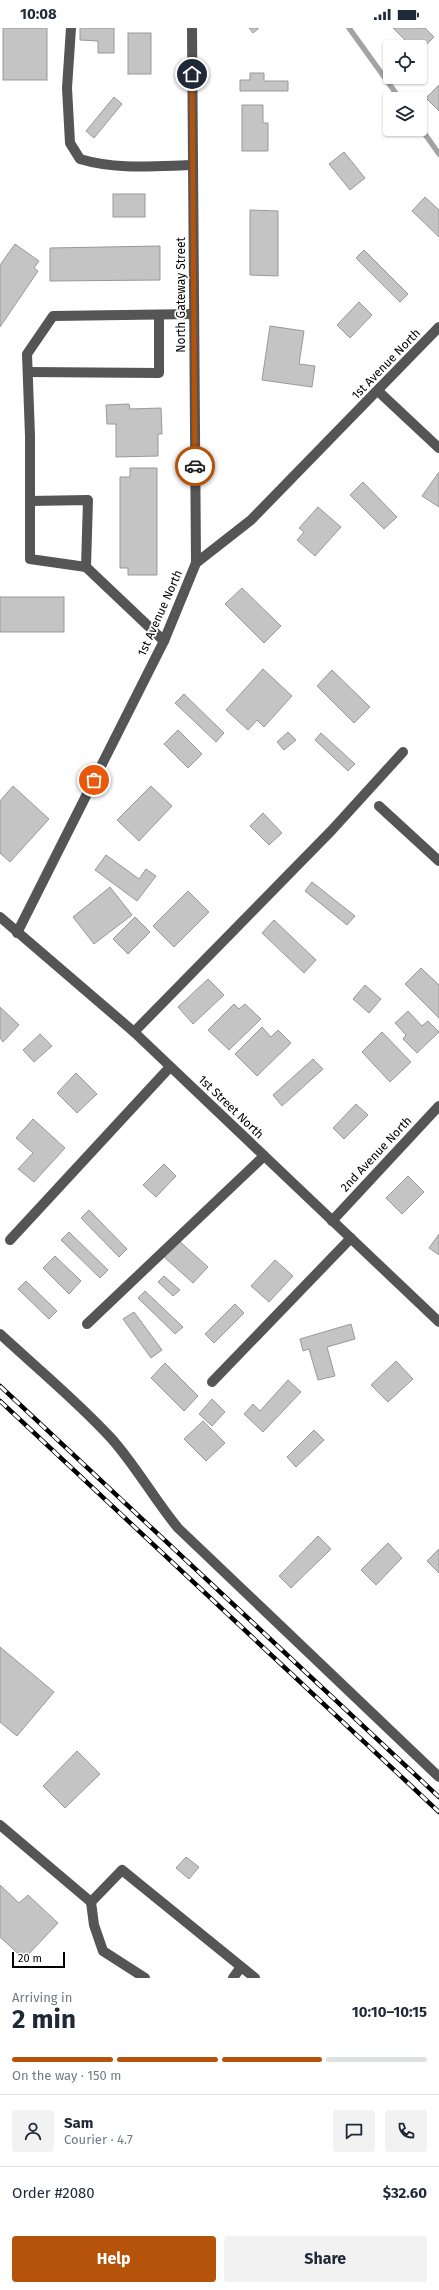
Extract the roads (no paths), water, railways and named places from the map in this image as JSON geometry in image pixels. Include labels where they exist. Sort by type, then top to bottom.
[{"type":"street","points":[[71,28],[67,88],[70,143],[80,159],[98,164],[145,167],[193,165]]},
{"type":"street","name":"North Gateway Street","points":[[192,28],[196,562]]},
{"type":"street","points":[[164,641],[86,567],[30,559],[27,354],[53,316],[194,314]]},
{"type":"street","points":[[28,372],[159,373],[159,315]]},
{"type":"street","name":"1st Avenue North","points":[[17,933],[164,641],[196,562],[251,520],[439,327]]},
{"type":"street","points":[[378,391],[439,448]]},
{"type":"street","points":[[30,501],[88,500],[86,567]]},
{"type":"street","points":[[134,1032],[332,830],[403,752]]},
{"type":"street","points":[[379,806],[439,861]]},
{"type":"street","name":"1st Street North","points":[[0,917],[134,1032],[439,1322]]},
{"type":"street","points":[[10,1240],[170,1067]]},
{"type":"street","name":"2nd Avenue North","points":[[332,1221],[439,1106]]},
{"type":"street","points":[[87,1324],[264,1156]]},
{"type":"street","points":[[212,1382],[351,1238]]},
{"type":"street","points":[[0,1334],[78,1404],[111,1438],[134,1466],[155,1500],[178,1528],[439,1777]]},
{"type":"street","points":[[0,1826],[91,1902],[94,1925],[103,1951],[145,1978]]},
{"type":"street","points":[[91,1902],[122,1870],[255,1978]]},
{"type":"street","points":[[233,1978],[241,1967]]},
{"type":"waterway","points":[[349,28],[395,92]]},
{"type":"waterway","points":[[426,136],[439,154]]},
{"type":"railway","points":[[0,1386],[439,1797]]},
{"type":"railway","points":[[0,1401],[439,1812]]}]
